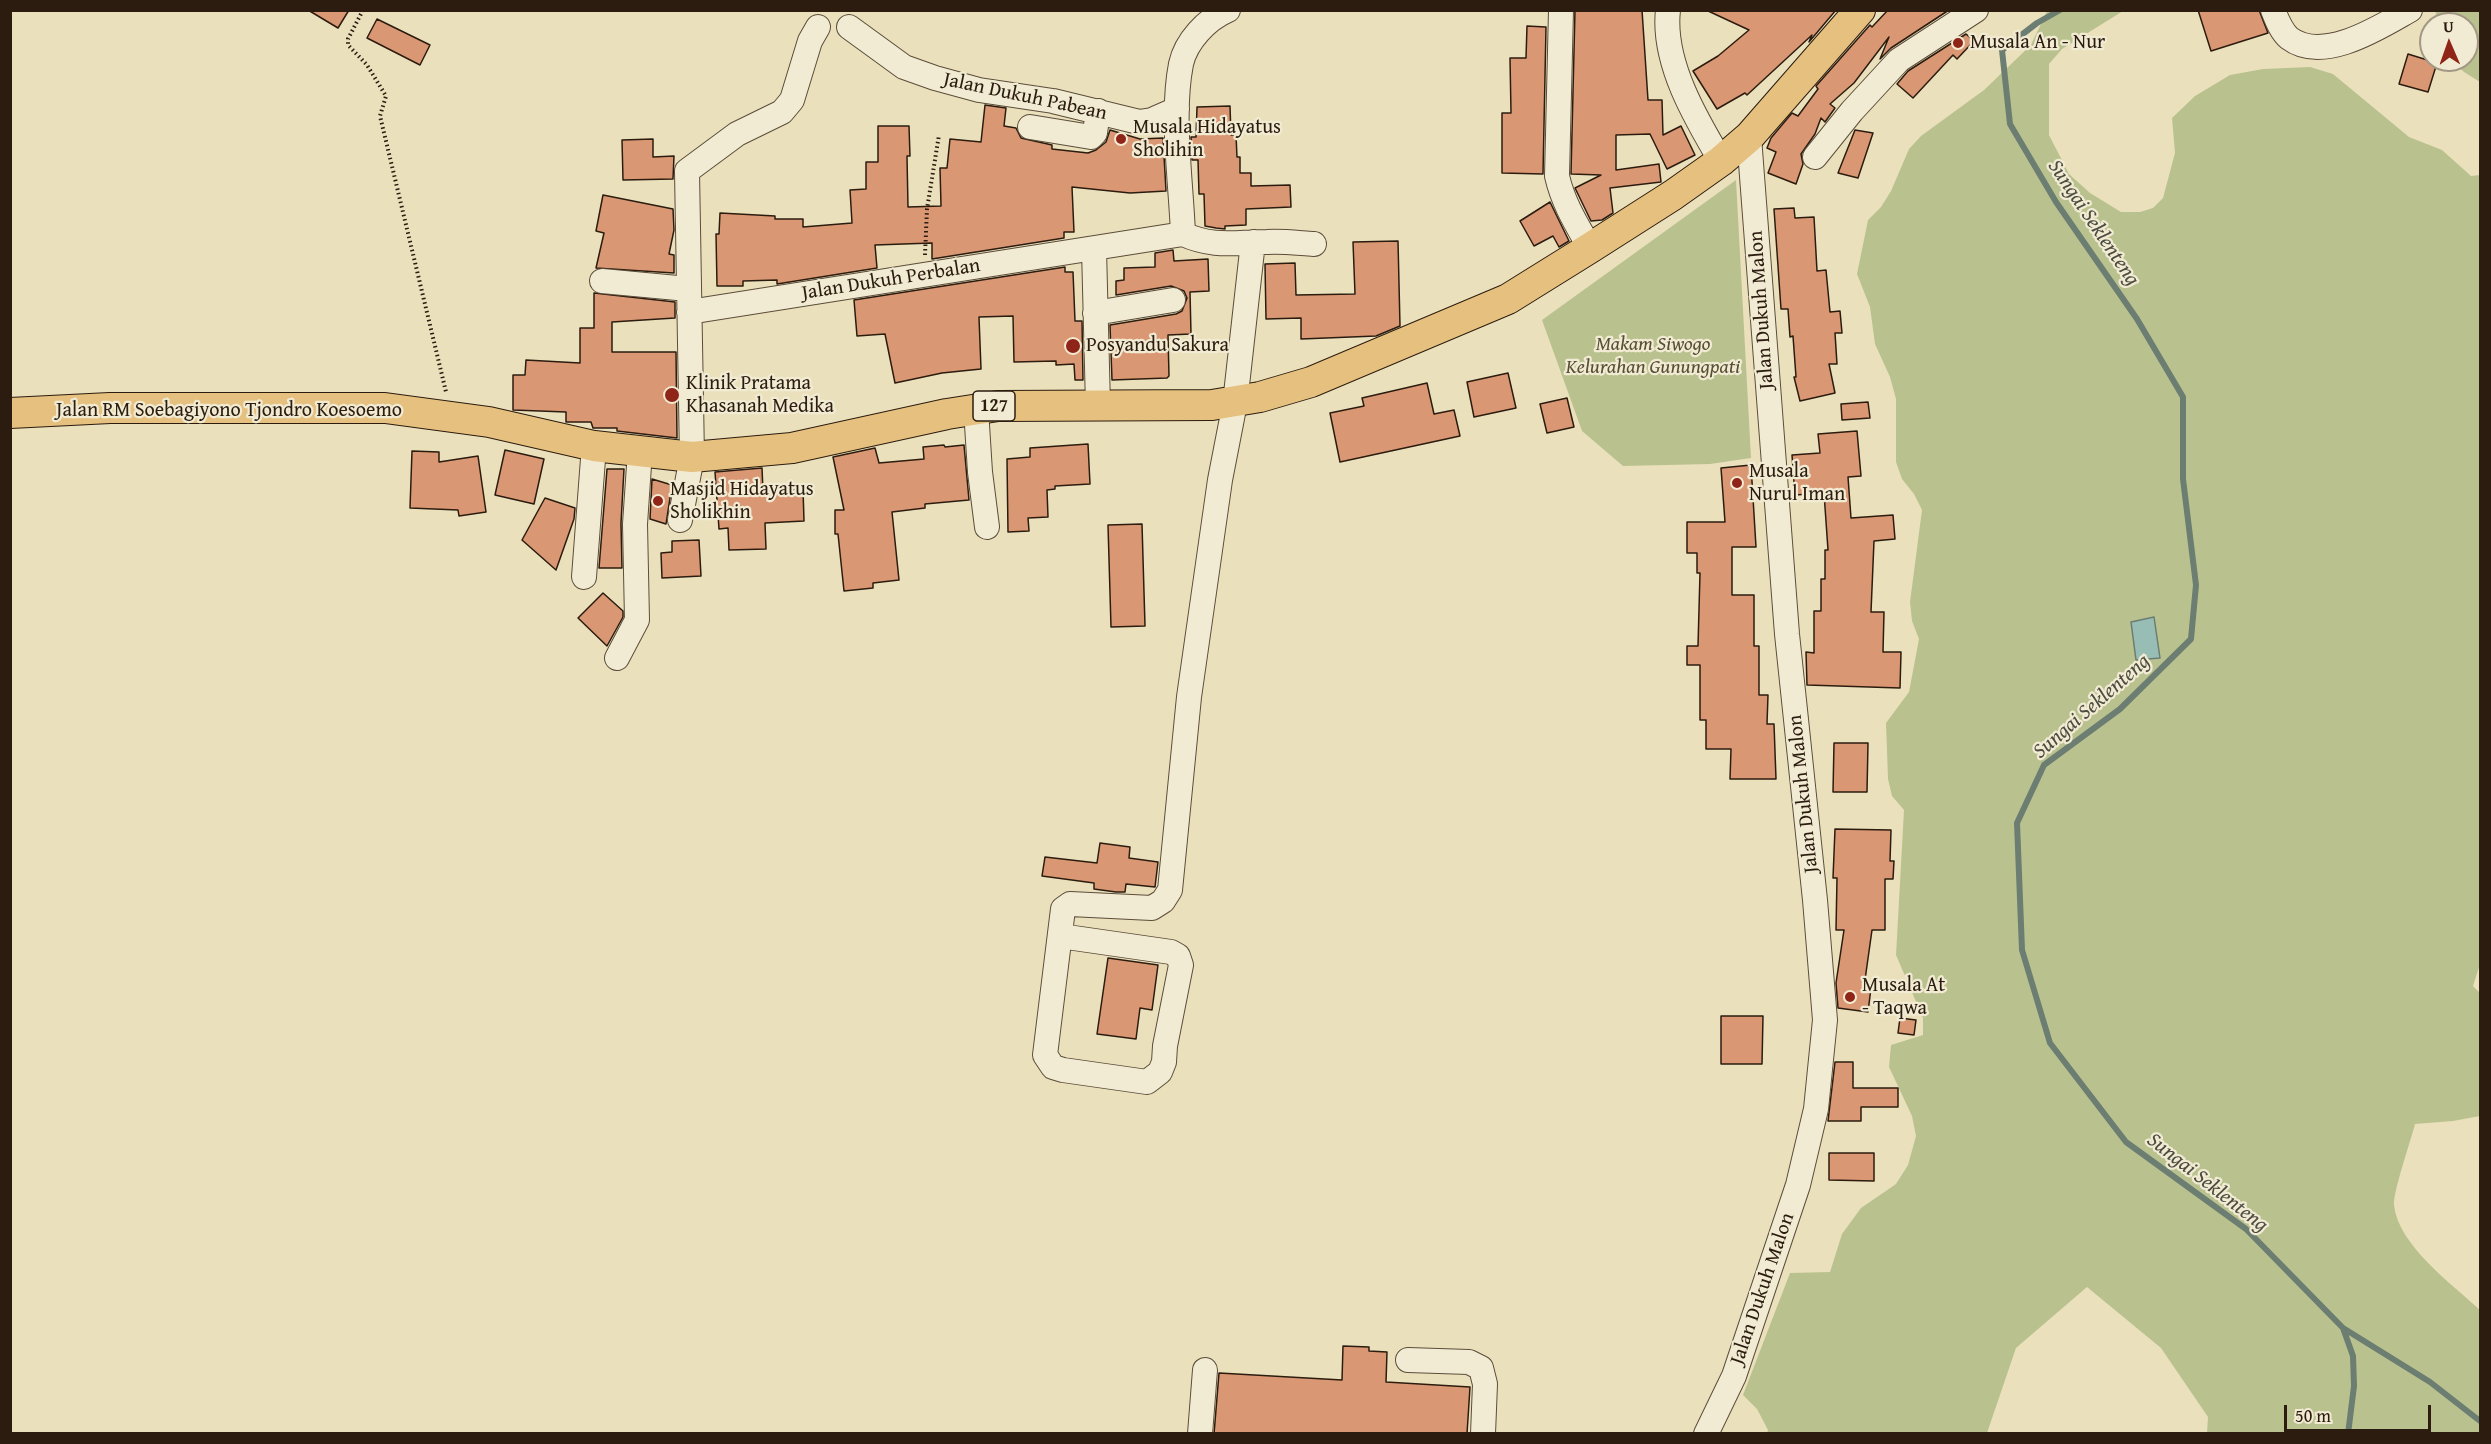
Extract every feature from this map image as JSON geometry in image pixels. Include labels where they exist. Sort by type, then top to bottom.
[{"type":"main road","name":"Jalan RM Soebagiyono Tjondro Koesoemo","points":[[10,413],[110,408],[385,408],[489,422],[594,446],[692,457],[792,448],[998,406],[1235,403],[1311,382],[1508,299],[1590,248],[1721,161],[1749,137],[1860,10]]},
{"type":"street","points":[[1228,10],[1216,15],[1188,45],[1181,63],[1177,109],[1184,234],[1200,242],[1222,245],[1253,242],[1314,244]]},
{"type":"street","points":[[1562,10],[1557,176],[1560,192],[1590,248]]},
{"type":"street","points":[[1668,10],[1668,39],[1689,107],[1721,161]]},
{"type":"street","points":[[1815,157],[1899,60],[1976,10]]},
{"type":"street","points":[[2273,10],[2281,30],[2290,38],[2312,48],[2330,46],[2368,33],[2410,10]]},
{"type":"street","points":[[680,520],[692,457],[687,171],[737,134],[782,112],[792,100],[810,41],[818,27]]},
{"type":"street","name":"Jalan Dukuh Pabean","points":[[849,27],[904,67],[979,90],[1053,101],[1139,122],[1152,120],[1177,109]]},
{"type":"street","points":[[1030,126],[1091,137],[1095,133],[1098,111]]},
{"type":"street","name":"Jalan Dukuh Malon","points":[[1706,1434],[1734,1376],[1798,1185],[1816,1108],[1825,1020],[1815,900],[1787,634],[1749,137]]},
{"type":"street","name":"Jalan Dukuh Perbalan","points":[[602,281],[689,300],[824,292],[924,274],[1184,234]]},
{"type":"street","points":[[1060,936],[1172,952],[1178,956],[1181,965],[1164,1062],[1160,1072],[1147,1082],[1063,1070],[1053,1067],[1045,1055],[1063,909],[1070,904],[1152,908],[1163,901],[1170,890],[1189,697],[1220,480],[1235,403],[1253,242]]},
{"type":"street","points":[[1094,249],[1098,406]]},
{"type":"street","points":[[1095,314],[1173,300]]},
{"type":"street","points":[[976,409],[980,472],[987,527]]},
{"type":"street","points":[[584,577],[594,446]]},
{"type":"street","points":[[617,658],[637,620],[635,524],[640,451]]},
{"type":"street","points":[[1408,1360],[1469,1362],[1481,1368],[1485,1384],[1483,1434]]},
{"type":"street","points":[[1200,1434],[1205,1370]]},
{"type":"path","points":[[363,10],[348,39],[348,45],[367,64],[386,96],[380,116],[452,416]]},
{"type":"path","points":[[924,274],[927,209],[939,135]]},
{"type":"green space","points":[[2047,11],[2123,11],[2062,49],[2049,64],[2049,135],[2069,174],[2090,193],[2121,212],[2140,212],[2153,208],[2163,198],[2175,153],[2172,118],[2195,96],[2230,75],[2263,69],[2310,67],[2333,74],[2409,137],[2442,150],[2471,176],[2480,175],[2480,964],[2473,986],[2480,993],[2480,1116],[2415,1124],[2399,1178],[2394,1205],[2405,1235],[2416,1249],[2428,1263],[2480,1310],[2480,1433],[2207,1433],[2208,1417],[2161,1348],[2087,1287],[2016,1348],[1987,1433],[1767,1433],[1768,1430],[1757,1409],[1743,1395],[1790,1273],[1830,1272],[1842,1234],[1861,1208],[1896,1184],[1908,1165],[1916,1136],[1912,1116],[1889,1067],[1891,1045],[1923,1035],[1923,1018],[1896,955],[1904,810],[1892,796],[1888,779],[1886,723],[1909,692],[1919,639],[1912,621],[1910,602],[1922,510],[1914,494],[1902,479],[1896,462],[1896,399],[1890,377],[1875,344],[1870,307],[1857,274],[1868,220],[1881,207],[1891,191],[1909,149],[1921,136],[1984,90],[2031,45]]},
{"type":"green space","points":[[2480,11],[2480,82],[2464,72],[2479,72],[2479,12],[2435,12]]},
{"type":"green space","name":"Makam Siwogo Kelurahan Gunungpati","points":[[1736,180],[1751,458],[1710,464],[1623,466],[1582,431],[1542,320]]},
{"type":"water","points":[[2154,617],[2160,658],[2136,660],[2131,622]]},
{"type":"building","points":[[308,10],[349,10],[338,28]]},
{"type":"building","points":[[1575,10],[1642,10],[1648,100],[1662,100],[1663,135],[1681,126],[1695,155],[1667,169],[1650,134],[1616,135],[1616,170],[1659,164],[1661,182],[1610,188],[1613,213],[1602,220],[1591,221],[1575,188],[1601,175],[1571,174]]},
{"type":"building","points":[[1706,10],[1836,10],[1809,42],[1812,35],[1747,95],[1745,93],[1717,109],[1693,71],[1718,56],[1749,30]]},
{"type":"building","points":[[1888,10],[1949,10],[1891,48],[1880,59],[1889,37],[1854,83],[1830,104],[1835,108],[1825,122],[1821,118],[1815,134],[1801,154],[1803,164],[1796,184],[1768,173],[1776,152],[1767,148],[1771,138],[1792,113],[1798,116],[1818,89],[1816,86],[1870,25],[1872,27]]},
{"type":"building","points":[[2198,10],[2259,10],[2268,33],[2211,51]]},
{"type":"building","points":[[377,19],[430,45],[420,65],[367,38]]},
{"type":"building","points":[[1527,26],[1546,27],[1543,174],[1502,173],[1502,113],[1511,113],[1510,58],[1526,58]]},
{"type":"building","points":[[1966,34],[1974,41],[1957,59],[1953,55],[1913,98],[1897,84],[1908,71]]},
{"type":"building","points":[[2408,54],[2419,57],[2419,72],[2434,72],[2428,92],[2399,84]]},
{"type":"building","points":[[985,105],[1006,108],[1004,126],[1016,128],[1021,138],[1052,145],[1052,149],[1088,153],[1106,142],[1110,130],[1140,139],[1163,138],[1166,191],[1130,193],[1072,187],[1074,232],[1064,232],[1064,238],[932,259],[932,243],[875,245],[877,268],[777,284],[777,280],[743,281],[743,286],[717,286],[716,234],[719,234],[720,213],[775,216],[775,219],[803,219],[803,227],[852,223],[850,190],[866,189],[866,162],[878,162],[878,126],[909,126],[908,207],[941,206],[940,168],[947,168],[950,139],[981,142]]},
{"type":"building","points":[[1230,106],[1231,135],[1236,135],[1240,173],[1251,173],[1251,186],[1290,185],[1291,207],[1246,209],[1246,225],[1225,226],[1225,229],[1205,226],[1204,194],[1199,194],[1198,160],[1192,160],[1191,137],[1196,137],[1197,107]]},
{"type":"building","points":[[1855,130],[1873,133],[1858,178],[1838,173]]},
{"type":"building","points":[[653,139],[653,157],[674,156],[673,179],[623,180],[622,140]]},
{"type":"building","points":[[603,195],[673,209],[674,230],[669,254],[674,255],[674,273],[596,268],[604,233],[596,231]]},
{"type":"building","points":[[1550,202],[1569,241],[1559,247],[1553,236],[1534,246],[1520,221]]},
{"type":"building","points":[[1794,208],[1795,218],[1814,217],[1817,271],[1826,270],[1830,312],[1840,311],[1842,333],[1835,333],[1837,364],[1829,364],[1835,393],[1800,401],[1794,377],[1796,377],[1793,336],[1790,337],[1788,309],[1781,309],[1774,209]]},
{"type":"building","points":[[1398,241],[1400,326],[1376,336],[1301,339],[1301,318],[1266,319],[1265,264],[1295,263],[1296,295],[1355,294],[1353,242]]},
{"type":"building","points":[[1173,250],[1174,261],[1208,259],[1209,291],[1190,292],[1191,334],[1168,335],[1169,376],[1167,378],[1112,380],[1110,325],[1176,314],[1182,311],[1187,298],[1184,291],[1171,286],[1116,295],[1116,281],[1124,280],[1124,268],[1155,267],[1155,253]]},
{"type":"building","points":[[1065,267],[1065,272],[1073,272],[1075,321],[1082,321],[1083,380],[1075,380],[1074,364],[1056,365],[1056,361],[1014,362],[1013,316],[979,317],[981,369],[942,373],[895,383],[885,334],[857,336],[854,300]]},
{"type":"building","points":[[594,293],[675,302],[675,318],[612,322],[612,352],[676,352],[677,438],[617,431],[617,428],[593,428],[591,422],[566,422],[566,412],[513,410],[513,375],[525,375],[526,360],[580,363],[580,328],[594,328]]},
{"type":"building","points":[[1508,373],[1516,408],[1474,417],[1467,382]]},
{"type":"building","points":[[1427,383],[1434,414],[1454,410],[1460,436],[1340,462],[1330,413],[1364,406],[1362,398]]},
{"type":"building","points":[[1567,398],[1574,427],[1547,433],[1540,404]]},
{"type":"building","points":[[1868,402],[1870,418],[1842,420],[1841,404]]},
{"type":"building","points":[[1857,431],[1861,476],[1848,477],[1851,518],[1893,515],[1895,539],[1874,541],[1871,612],[1884,612],[1883,652],[1901,652],[1900,688],[1807,685],[1806,652],[1814,653],[1814,611],[1821,611],[1821,579],[1825,579],[1825,550],[1828,550],[1824,493],[1795,495],[1792,455],[1820,453],[1818,434]]},
{"type":"building","points":[[1088,444],[1090,484],[1055,486],[1055,489],[1047,490],[1048,517],[1028,518],[1029,531],[1008,532],[1007,459],[1030,457],[1030,448]]},
{"type":"building","points":[[944,445],[945,447],[964,445],[969,500],[925,504],[925,508],[892,512],[899,580],[873,583],[873,588],[844,591],[838,534],[835,534],[835,510],[844,510],[833,457],[875,448],[879,463],[924,459],[923,447]]},
{"type":"building","points":[[505,450],[544,459],[534,504],[495,495]]},
{"type":"building","points":[[412,451],[439,452],[439,462],[478,456],[486,512],[459,516],[458,510],[410,508]]},
{"type":"building","points":[[1751,465],[1756,547],[1732,547],[1732,595],[1754,595],[1754,646],[1759,646],[1759,695],[1768,695],[1767,724],[1774,724],[1776,779],[1730,779],[1731,749],[1706,749],[1706,720],[1700,720],[1700,665],[1687,665],[1687,646],[1698,646],[1700,573],[1697,573],[1697,553],[1687,553],[1687,522],[1725,522],[1721,468]]},
{"type":"building","points":[[762,468],[763,491],[803,489],[804,521],[765,523],[766,549],[729,550],[728,528],[719,529],[715,472]]},
{"type":"building","points":[[607,469],[624,469],[621,523],[622,568],[599,568]]},
{"type":"building","name":"Masjid Hidayatus Sholikhin","points":[[652,479],[672,485],[666,524],[650,519]]},
{"type":"building","points":[[545,498],[575,508],[574,519],[556,570],[522,540]]},
{"type":"building","points":[[1142,524],[1145,626],[1111,627],[1108,525]]},
{"type":"building","points":[[699,540],[701,576],[662,578],[661,553],[672,552],[672,541]]},
{"type":"building","points":[[603,593],[623,611],[623,617],[607,646],[578,618]]},
{"type":"building","points":[[1834,743],[1868,743],[1867,792],[1833,792]]},
{"type":"building","points":[[1835,829],[1891,830],[1890,861],[1894,861],[1893,879],[1885,879],[1885,930],[1872,930],[1864,987],[1871,988],[1868,1012],[1838,1008],[1836,983],[1844,930],[1836,930],[1837,878],[1833,878]]},
{"type":"building","points":[[1100,843],[1130,847],[1129,858],[1158,862],[1155,887],[1126,884],[1125,892],[1116,892],[1094,889],[1094,883],[1042,876],[1045,857],[1097,863]]},
{"type":"building","points":[[1108,958],[1158,965],[1152,1010],[1140,1008],[1136,1039],[1097,1034]]},
{"type":"building","points":[[1721,1016],[1763,1016],[1762,1064],[1721,1064]]},
{"type":"building","points":[[1900,1018],[1916,1020],[1914,1035],[1898,1033]]},
{"type":"building","points":[[1835,1062],[1853,1062],[1853,1088],[1898,1088],[1898,1107],[1861,1107],[1861,1121],[1828,1121]]},
{"type":"building","points":[[1829,1153],[1874,1153],[1874,1181],[1829,1180]]},
{"type":"building","points":[[1343,1346],[1369,1347],[1369,1351],[1387,1352],[1386,1382],[1470,1387],[1467,1434],[1214,1434],[1219,1373],[1342,1380]]},
{"type":"waterway","name":"Sungai Seklenteng","points":[[2060,10],[2037,23],[2002,50],[2010,124],[2056,202],[2137,319],[2183,397],[2183,479],[2196,585],[2191,639],[2120,709],[2044,765],[2017,823],[2022,950],[2050,1043],[2126,1142],[2246,1229],[2343,1328],[2430,1382],[2480,1421]]},
{"type":"waterway","points":[[2343,1328],[2353,1356],[2354,1386],[2348,1434]]},
{"type":"place","name":"Musala An - Nur","points":[[1958,43]]},
{"type":"place","name":"Musala Hidayatus Sholihin","points":[[1121,139]]},
{"type":"place","name":"Posyandu Sakura","points":[[1073,346]]},
{"type":"place","name":"Klinik Pratama Khasanah Medika","points":[[672,395]]},
{"type":"place","name":"Musala Nurul Iman","points":[[1737,483]]},
{"type":"place","name":"Masjid Hidayatus Sholikhin","points":[[658,501]]},
{"type":"place","name":"Musala At - Taqwa","points":[[1850,997]]}]
